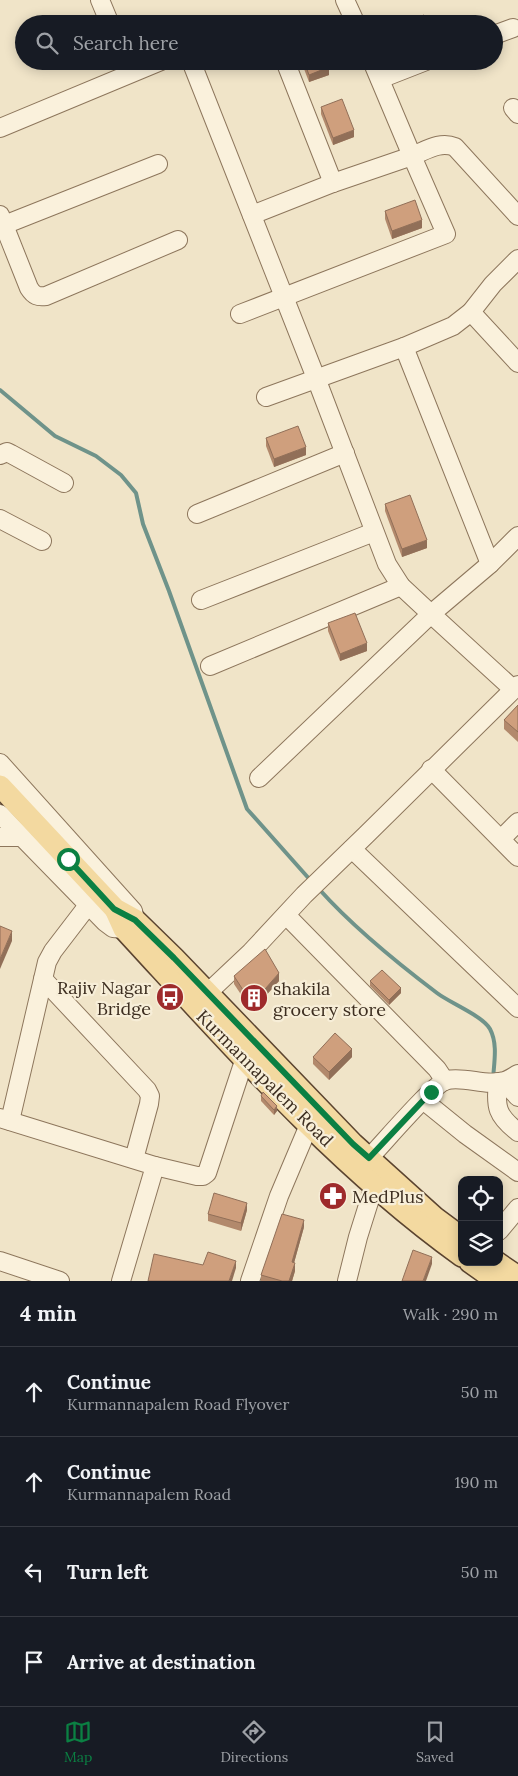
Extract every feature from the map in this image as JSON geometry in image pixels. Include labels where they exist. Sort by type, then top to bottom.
[{"type":"main road","name":"Kurmannapalem Road","points":[[0,786],[201,1000],[353,1144],[435,1218],[458,1235]]},
{"type":"main road","name":"Kurmannapalem Road","points":[[201,1000],[244,1061],[309,1125],[374,1186],[458,1253]]},
{"type":"main road","points":[[485,1272],[518,1277]]},
{"type":"street","points":[[100,0],[106,15]]},
{"type":"street","points":[[345,0],[352,15]]},
{"type":"street","points":[[503,32],[513,28]]},
{"type":"street","points":[[0,128],[121,70]]},
{"type":"street","points":[[195,70],[345,452],[387,564],[401,586],[516,687],[333,866],[201,1000]]},
{"type":"street","points":[[289,70],[333,183]]},
{"type":"street","points":[[240,314],[446,234],[376,70]]},
{"type":"street","points":[[380,79],[403,70]]},
{"type":"street","points":[[252,215],[440,144],[448,144],[455,147],[518,216]]},
{"type":"street","points":[[158,164],[2,220],[29,288],[33,294],[39,296],[46,296],[178,240]]},
{"type":"street","points":[[266,397],[404,347],[453,326],[471,312],[493,284],[518,259]]},
{"type":"street","points":[[471,312],[518,363]]},
{"type":"street","points":[[404,347],[490,564]]},
{"type":"street","points":[[0,455],[7,452],[12,454],[64,483]]},
{"type":"street","points":[[196,514],[345,452]]},
{"type":"street","points":[[0,519],[42,541]]},
{"type":"street","points":[[201,600],[374,532]]},
{"type":"street","points":[[259,778],[431,614],[490,564],[518,536]]},
{"type":"street","points":[[210,666],[401,586]]},
{"type":"street","points":[[0,764],[133,911],[129,925],[113,928],[105,922],[0,814]]},
{"type":"street","points":[[431,769],[518,857]]},
{"type":"street","points":[[501,839],[518,822]]},
{"type":"street","points":[[0,837],[22,837]]},
{"type":"street","points":[[352,849],[518,1008]]},
{"type":"street","points":[[89,904],[53,951],[48,962],[5,1119],[154,1166],[203,1176],[207,1173],[244,1061]]},
{"type":"street","points":[[286,915],[436,1069],[445,1081]]},
{"type":"street","points":[[43,979],[147,1090],[150,1096],[149,1104],[134,1159]]},
{"type":"street","points":[[369,1158],[423,1100],[445,1081],[455,1079],[501,1080],[518,1096]]},
{"type":"street","points":[[501,1080],[496,1097],[497,1109],[508,1124],[518,1132]]},
{"type":"street","points":[[423,1100],[465,1134],[518,1172]]},
{"type":"street","points":[[250,1281],[279,1196],[309,1125]]},
{"type":"street","points":[[121,1281],[154,1166]]},
{"type":"street","points":[[348,1281],[358,1237],[374,1186]]},
{"type":"street","points":[[503,1226],[518,1208]]},
{"type":"street","points":[[0,1260],[60,1281]]},
{"type":"building","points":[[307,70],[322,70],[309,75]]},
{"type":"building","points":[[342,99],[354,130],[333,138],[321,107]]},
{"type":"building","points":[[415,200],[422,220],[392,231],[385,211]]},
{"type":"building","points":[[298,426],[306,447],[274,459],[266,438]]},
{"type":"building","points":[[410,495],[427,540],[402,549],[385,504]]},
{"type":"building","points":[[355,613],[367,643],[340,654],[328,623]]},
{"type":"building","points":[[518,705],[518,732],[504,720]]},
{"type":"building","points":[[0,926],[12,931],[0,959]]},
{"type":"building","name":"shakila grocery store","points":[[265,949],[279,973],[252,1004],[234,976]]},
{"type":"building","points":[[382,970],[401,988],[389,1000],[370,981]]},
{"type":"building","points":[[335,1033],[352,1049],[329,1072],[313,1057]]},
{"type":"building","points":[[263,1092],[277,1106],[274,1110],[261,1096]]},
{"type":"building","points":[[214,1193],[247,1203],[241,1223],[208,1214]]},
{"type":"building","points":[[282,1214],[304,1220],[292,1262],[295,1263],[289,1281],[261,1275]]},
{"type":"building","points":[[413,1250],[432,1257],[423,1281],[402,1281]]},
{"type":"building","points":[[208,1252],[236,1261],[229,1281],[148,1281],[154,1254],[203,1265]]},
{"type":"waterway","points":[[0,390],[55,436],[96,456],[121,475],[136,493],[143,524],[247,809],[312,882]]},
{"type":"waterway","points":[[319,889],[375,944],[437,993],[481,1019],[486,1024],[494,1041],[493,1079]]},
{"type":"place","name":"Rajiv Nagar Bridge","points":[[170,997]]},
{"type":"place","name":"shakila grocery store","points":[[254,998]]},
{"type":"place","name":"MedPlus","points":[[333,1196]]},
{"type":"route","points":[[68,859],[114,909],[135,920],[174,958],[353,1144],[369,1158],[431,1092]]}]
